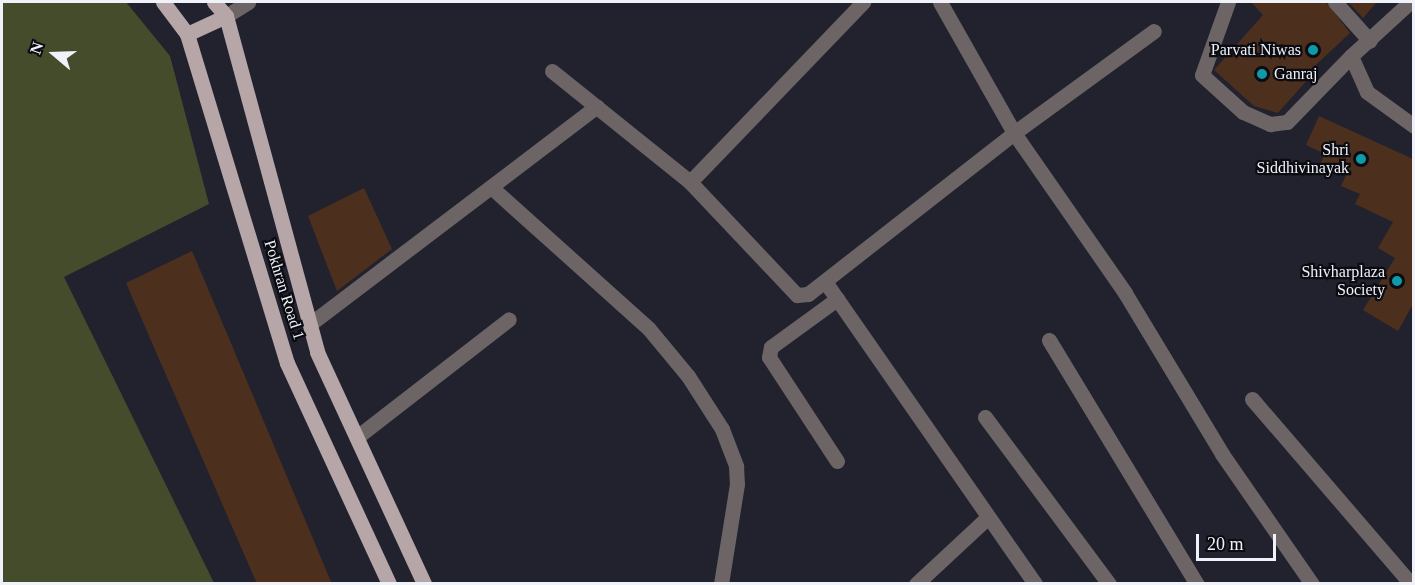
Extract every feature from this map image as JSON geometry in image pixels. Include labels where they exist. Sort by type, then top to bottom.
[{"type":"main road","name":"Pokhran Road 1","points":[[163,2],[187,34],[287,363],[389,584]]},
{"type":"main road","name":"Pokhran Road 1","points":[[214,2],[226,16],[317,352],[424,584]]},
{"type":"main road","points":[[187,34],[226,16]]},
{"type":"street","points":[[226,16],[248,2]]},
{"type":"street","points":[[690,182],[863,2]]},
{"type":"street","points":[[940,2],[1014,133],[1125,293],[1222,454],[1312,584]]},
{"type":"street","points":[[1227,2],[1202,75],[1243,112],[1270,124],[1287,122],[1351,56],[1410,2]]},
{"type":"street","points":[[1335,2],[1370,40]]},
{"type":"street","points":[[552,71],[690,182],[797,295],[808,294],[825,283],[1014,133],[1154,31]]},
{"type":"street","points":[[1351,56],[1367,92],[1413,126]]},
{"type":"street","points":[[310,324],[597,106]]},
{"type":"street","points":[[491,187],[649,328],[688,376],[722,429],[736,465],[737,484],[721,584]]},
{"type":"street","points":[[825,283],[1035,584]]},
{"type":"street","points":[[837,299],[771,347],[769,357],[837,461]]},
{"type":"street","points":[[357,437],[509,319]]},
{"type":"street","points":[[1049,340],[1197,584]]},
{"type":"street","points":[[1252,399],[1411,584]]},
{"type":"street","points":[[985,417],[1109,584]]},
{"type":"street","points":[[916,584],[988,517]]},
{"type":"green space","points":[[2,2],[126,2],[170,56],[209,204],[64,277],[214,583],[2,583]]},
{"type":"building","points":[[1251,2],[1326,2],[1350,33],[1305,75],[1309,78],[1278,113],[1254,106],[1214,70],[1263,15]]},
{"type":"building","points":[[1348,2],[1377,2],[1363,18]]},
{"type":"building","points":[[1319,116],[1413,159],[1413,304],[1398,331],[1363,310],[1395,258],[1378,248],[1393,222],[1355,204],[1360,194],[1341,186],[1346,175],[1320,164],[1325,154],[1306,145]]},
{"type":"building","points":[[364,188],[392,249],[337,291],[308,216]]},
{"type":"building","points":[[192,251],[332,584],[257,584],[126,283]]},
{"type":"place","name":"Parvati Niwas","points":[[1313,50]]},
{"type":"place","name":"Ganraj","points":[[1262,74]]},
{"type":"place","name":"Shri Siddhivinayak","points":[[1361,159]]},
{"type":"place","name":"Shivharplaza Society","points":[[1397,281]]}]
